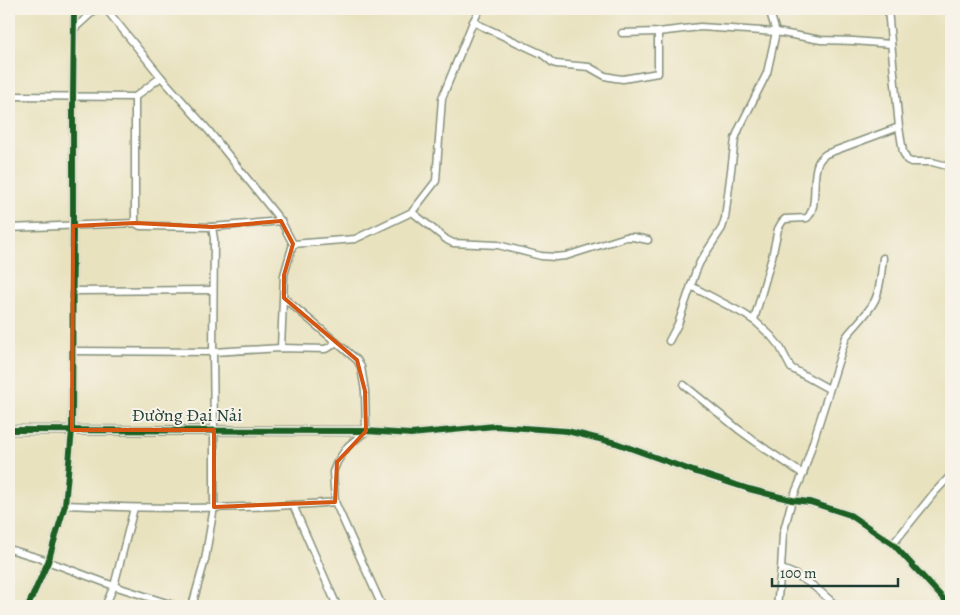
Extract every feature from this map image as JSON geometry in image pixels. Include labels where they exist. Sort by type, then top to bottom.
[{"type":"street","points":[[28,606],[48,562],[65,505],[72,430],[74,9]]},
{"type":"street","points":[[75,28],[96,9]]},
{"type":"street","points":[[106,9],[161,77],[209,131],[281,221],[293,244],[284,275],[281,348]]},
{"type":"street","points":[[293,244],[355,238],[412,212],[436,181],[442,98],[480,9]]},
{"type":"street","points":[[669,341],[678,324],[700,262],[722,228],[725,218],[735,139],[767,73],[776,32],[769,9]]},
{"type":"street","points":[[888,9],[899,127],[907,160],[910,162],[932,162],[951,167]]},
{"type":"street","points":[[473,22],[542,54],[553,63],[589,67],[605,76],[623,79],[658,73],[658,32]]},
{"type":"street","points":[[622,33],[658,32],[700,27],[776,32],[821,40],[891,44]]},
{"type":"street","points":[[9,96],[135,97],[161,77]]},
{"type":"street","points":[[135,97],[135,224]]},
{"type":"street","points":[[754,320],[778,229],[785,219],[806,218],[812,212],[816,171],[822,157],[899,127]]},
{"type":"street","points":[[412,212],[453,243],[498,245],[555,258],[626,237],[633,236],[648,240]]},
{"type":"street","points":[[9,228],[135,224],[140,226],[212,227],[281,221]]},
{"type":"street","points":[[192,606],[205,560],[214,507],[212,352],[214,239],[212,227]]},
{"type":"street","points":[[777,606],[783,534],[792,500],[803,474],[846,337],[874,300],[878,290],[883,258]]},
{"type":"street","points":[[691,286],[754,320],[780,347],[791,368],[829,389]]},
{"type":"street","points":[[73,291],[213,290]]},
{"type":"street","points":[[284,298],[357,360],[361,366],[365,391],[366,431]]},
{"type":"street","points":[[73,351],[212,352],[281,348],[325,349],[330,348],[336,342]]},
{"type":"street","points":[[684,385],[738,429],[803,474]]},
{"type":"street","points":[[382,606],[334,502],[334,472],[337,462],[348,446],[366,431],[411,434],[495,426],[567,431],[616,443],[749,489],[792,500],[810,502],[850,515],[893,544],[950,603]]},
{"type":"street","name":"Đường Đại Nải","points":[[9,430],[366,431]]},
{"type":"street","points":[[893,544],[951,475]]},
{"type":"street","points":[[65,505],[134,508],[293,506],[334,502]]},
{"type":"street","points":[[293,506],[337,606]]},
{"type":"street","points":[[105,606],[114,586],[134,508]]},
{"type":"street","points":[[9,549],[176,606]]},
{"type":"street","points":[[781,569],[795,574],[822,592],[836,606]]},
{"type":"highlighted area","points":[[281,221],[293,244],[284,275],[284,298],[357,360],[365,391],[366,431],[337,462],[335,502],[214,507],[214,430],[72,430],[73,226],[135,223],[212,227]]},
{"type":"cycle path","points":[[28,606],[48,562],[65,505],[72,430],[74,9]]},
{"type":"cycle path","points":[[9,430],[366,431],[411,434],[495,426],[567,431],[616,443],[749,489],[792,500],[810,502],[850,515],[893,544],[950,606]]}]
